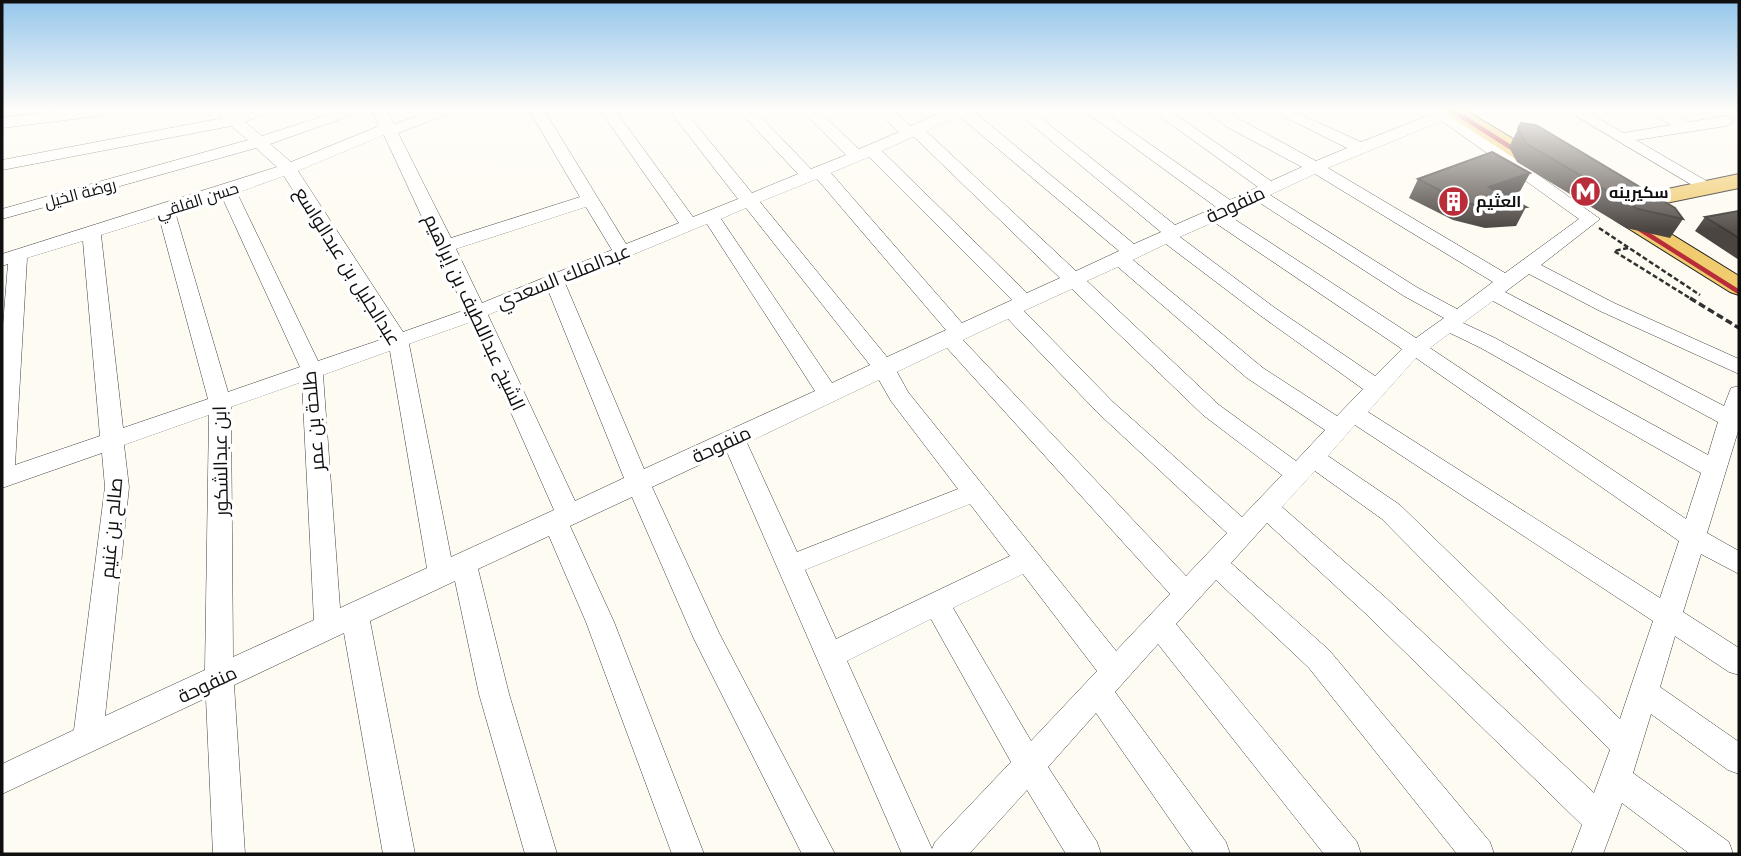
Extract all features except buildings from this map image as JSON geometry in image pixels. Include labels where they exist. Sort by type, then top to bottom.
[{"type":"main road","points":[[1511,150],[1739,275]]},
{"type":"main road","points":[[1538,150],[1567,166]]},
{"type":"main road","points":[[1619,210],[1704,187],[1739,181]]},
{"type":"main road","points":[[1619,210],[1672,212],[1739,198]]},
{"type":"main road","points":[[1619,210],[1739,287]]},
{"type":"street","points":[[20,161],[24,150]]},
{"type":"street","points":[[2,165],[20,161],[43,150]]},
{"type":"street","name":"روضة الخيل","points":[[2,214],[231,150]]},
{"type":"street","name":"عبدالجليل بن عبدالواسع","points":[[266,150],[286,167],[398,341],[452,569],[494,694],[541,854]]},
{"type":"street","name":"حسن الفلقي","points":[[10,258],[228,190],[325,150]]},
{"type":"street","name":"الشيخ عبداللطيف بن إبراهيم","points":[[399,150],[476,312],[562,518],[688,854]]},
{"type":"street","points":[[560,150],[622,252]]},
{"type":"street","points":[[636,150],[690,225]]},
{"type":"street","points":[[709,150],[884,368],[899,396],[1027,560],[1214,854]]},
{"type":"street","points":[[788,150],[814,174],[1186,594]]},
{"type":"street","points":[[860,150],[1018,305],[1105,407],[1243,533]]},
{"type":"street","name":"عبدالملك السعدي","points":[[2,477],[476,312],[871,150]]},
{"type":"street","points":[[933,150],[1211,410],[1304,466],[1391,512],[1627,746]]},
{"type":"street","points":[[1006,150],[1255,373],[1346,421],[1739,663]]},
{"type":"street","points":[[1069,150],[1268,312],[1377,387]]},
{"type":"street","points":[[1142,150],[1221,211],[1415,348],[1693,537],[1739,564]]},
{"type":"street","points":[[1210,150],[1263,191],[1488,343],[1715,470]]},
{"type":"street","points":[[1282,150],[1315,167],[1498,286],[1731,419]]},
{"type":"street","name":"منفوحة","points":[[2,779],[1353,150]]},
{"type":"street","points":[[1641,150],[1704,187]]},
{"type":"street","name":"طلحة بن عمر","points":[[228,190],[312,371],[328,627]]},
{"type":"street","points":[[446,246],[590,200]]},
{"type":"street","name":"ابن عبدالشكور","points":[[166,210],[220,403],[222,465],[219,678],[229,854]]},
{"type":"street","points":[[947,854],[1415,348],[1526,265],[1619,210]]},
{"type":"street","points":[[710,216],[828,394]]},
{"type":"street","name":"صالح بن غنيم","points":[[88,739],[117,487],[92,234]]},
{"type":"street","points":[[2,477],[10,258]]},
{"type":"street","points":[[1526,265],[1607,307],[1739,367]]},
{"type":"street","points":[[554,280],[709,639],[819,854]]},
{"type":"street","points":[[1587,854],[1627,746],[1739,393]]},
{"type":"street","points":[[733,438],[918,854]]},
{"type":"street","points":[[790,565],[974,492]]},
{"type":"street","points":[[1266,508],[1375,605],[1600,820]]},
{"type":"street","points":[[831,655],[1027,560]]},
{"type":"street","points":[[1214,563],[1319,659],[1478,854]]},
{"type":"street","points":[[936,604],[1029,765],[1085,854]]},
{"type":"street","points":[[355,615],[399,854]]},
{"type":"street","points":[[1159,624],[1345,854]]},
{"type":"street","points":[[1644,692],[1739,760]]},
{"type":"street","points":[[1615,779],[1717,854]]},
{"type":"path","points":[[1619,210],[1630,248],[1700,295]]},
{"type":"path","points":[[1630,248],[1614,251],[1739,328]]},
{"type":"railway","points":[[1515,150],[1526,157]]},
{"type":"railway","points":[[1630,223],[1739,292]]},
{"type":"place","name":"سكيرينه","points":[[1586,192]]},
{"type":"place","name":"العثيم","points":[[1453,201]]}]
